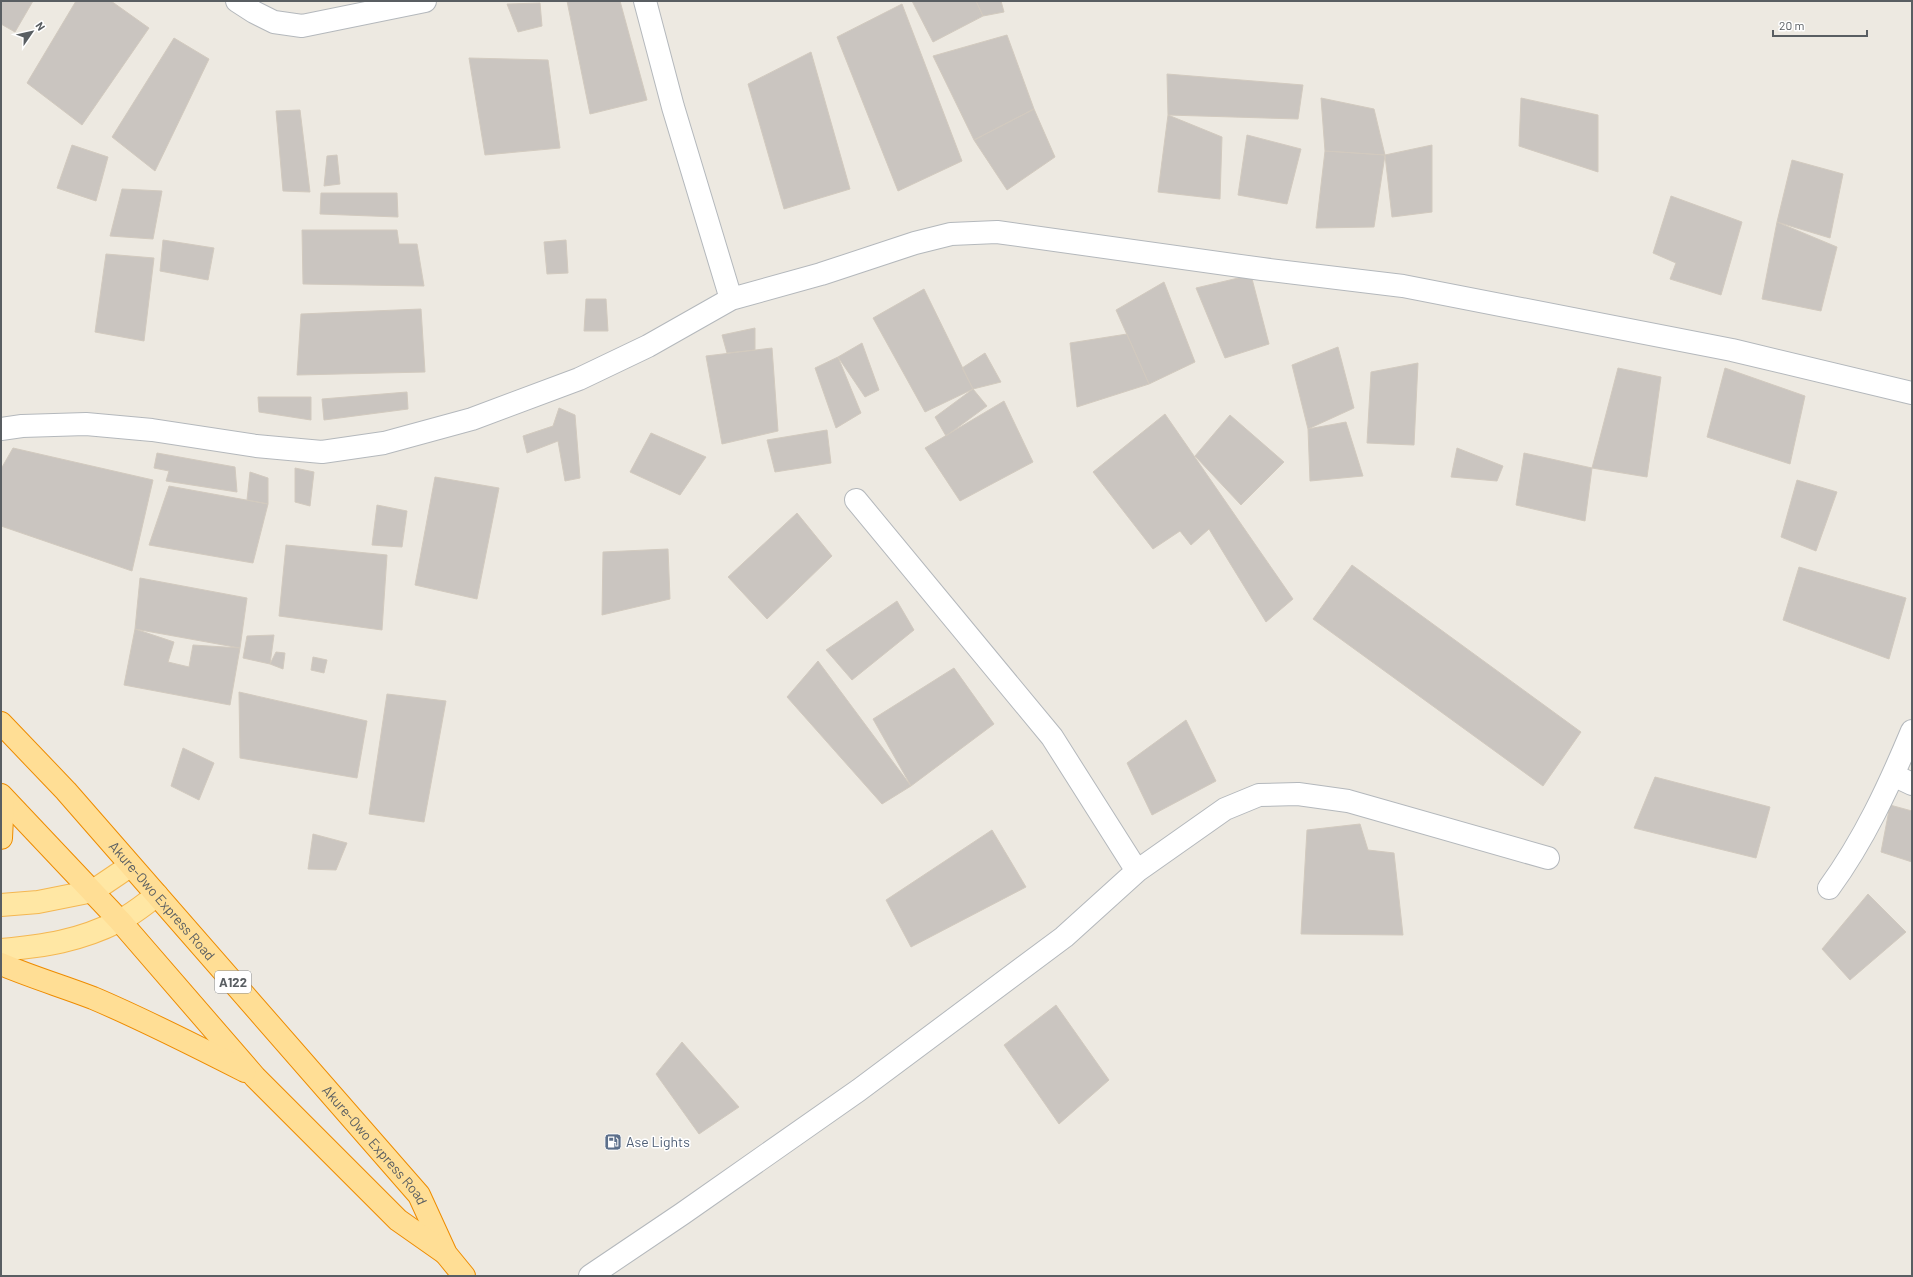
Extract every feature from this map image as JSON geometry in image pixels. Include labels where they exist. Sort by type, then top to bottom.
[{"type":"highway","name":"Akure-Owo Express Road","points":[[1,723],[66,791],[419,1195],[446,1254],[464,1276]]},
{"type":"highway","name":"Akure-Owo Express Road","points":[[2,796],[93,891],[255,1077],[398,1220],[446,1254]]},
{"type":"highway","points":[[1,838],[2,796]]},
{"type":"highway","points":[[1,964],[30,977],[90,997],[150,1022],[255,1077]]},
{"type":"main road","points":[[1,904],[38,902],[93,891],[130,866]]},
{"type":"main road","points":[[1,950],[44,946],[82,937],[120,921],[157,895]]},
{"type":"street","points":[[237,1],[274,22],[302,26],[425,1]]},
{"type":"street","points":[[645,1],[673,107],[731,299]]},
{"type":"street","points":[[1,429],[22,426],[86,424],[152,430],[256,446],[322,452],[384,443],[472,419],[579,379],[648,346],[731,299],[821,274],[915,243],[951,234],[997,232],[1262,269],[1403,286],[1732,350],[1912,393]]},
{"type":"street","points":[[856,500],[1052,737],[1137,871]]},
{"type":"street","points":[[1829,888],[1903,779],[1912,732]]},
{"type":"street","points":[[590,1276],[682,1214],[891,1066],[1064,937],[1137,871],[1225,809],[1259,795],[1298,794],[1348,801],[1548,858]]},
{"type":"building","points":[[1,1],[33,1],[15,32],[1,24]]},
{"type":"building","points":[[76,1],[111,1],[149,28],[82,125],[27,83]]},
{"type":"building","points":[[567,1],[620,1],[647,100],[590,114]]},
{"type":"building","points":[[912,1],[976,1],[983,16],[933,42]]},
{"type":"building","points":[[976,1],[1001,1],[1004,12],[983,16]]},
{"type":"building","points":[[540,3],[542,26],[518,32],[507,4]]},
{"type":"building","points":[[902,4],[962,161],[898,191],[837,37]]},
{"type":"building","points":[[1007,35],[1034,109],[974,140],[933,56]]},
{"type":"building","points":[[174,38],[209,59],[155,171],[112,137]]},
{"type":"building","points":[[811,52],[850,189],[784,209],[748,84]]},
{"type":"building","points":[[469,58],[548,60],[560,148],[485,155]]},
{"type":"building","points":[[1167,74],[1303,85],[1298,119],[1168,115]]},
{"type":"building","points":[[1321,98],[1374,109],[1385,155],[1325,151]]},
{"type":"building","points":[[1521,98],[1598,115],[1598,172],[1519,146]]},
{"type":"building","points":[[1034,109],[1055,157],[1007,190],[974,140]]},
{"type":"building","points":[[300,110],[310,192],[283,191],[276,111]]},
{"type":"building","points":[[1168,115],[1222,137],[1220,199],[1158,192]]},
{"type":"building","points":[[1247,135],[1301,149],[1287,204],[1238,195]]},
{"type":"building","points":[[72,145],[108,157],[96,201],[57,188]]},
{"type":"building","points":[[1432,145],[1432,212],[1392,217],[1385,155]]},
{"type":"building","points":[[1325,151],[1385,155],[1374,227],[1316,228]]},
{"type":"building","points":[[337,155],[340,184],[324,186],[327,156]]},
{"type":"building","points":[[1792,160],[1843,174],[1830,238],[1777,222]]},
{"type":"building","points":[[122,189],[162,191],[153,239],[110,236]]},
{"type":"building","points":[[321,193],[397,193],[398,217],[320,214]]},
{"type":"building","points":[[1671,196],[1742,222],[1721,295],[1670,279],[1676,263],[1653,253]]},
{"type":"building","points":[[1777,222],[1837,247],[1821,311],[1762,299]]},
{"type":"building","points":[[302,230],[397,230],[399,244],[417,244],[424,286],[303,284]]},
{"type":"building","points":[[163,240],[214,248],[208,280],[160,271]]},
{"type":"building","points":[[566,240],[568,273],[547,274],[544,242]]},
{"type":"building","points":[[106,254],[154,258],[144,341],[95,332]]},
{"type":"building","points":[[1251,275],[1269,344],[1225,358],[1196,288]]},
{"type":"building","points":[[1164,282],[1195,362],[1149,384],[1116,310]]},
{"type":"building","points":[[924,289],[973,389],[925,412],[873,318]]},
{"type":"building","points":[[586,299],[606,299],[608,331],[584,331]]},
{"type":"building","points":[[421,309],[425,372],[297,375],[301,314]]},
{"type":"building","points":[[755,328],[755,350],[727,353],[722,335]]},
{"type":"building","points":[[1127,334],[1149,384],[1077,407],[1070,343]]},
{"type":"building","points":[[862,343],[879,390],[865,397],[838,357]]},
{"type":"building","points":[[1338,347],[1354,408],[1308,429],[1292,365]]},
{"type":"building","points":[[772,348],[778,431],[722,444],[706,356]]},
{"type":"building","points":[[985,353],[1001,382],[973,389],[962,368]]},
{"type":"building","points":[[838,357],[861,413],[836,428],[815,368]]},
{"type":"building","points":[[1418,363],[1414,445],[1367,443],[1371,372]]},
{"type":"building","points":[[1618,368],[1661,377],[1647,477],[1592,468]]},
{"type":"building","points":[[1725,368],[1805,396],[1790,464],[1707,437]]},
{"type":"building","points":[[973,389],[987,406],[946,436],[935,417]]},
{"type":"building","points":[[407,392],[408,409],[324,420],[322,399]]},
{"type":"building","points":[[258,397],[311,397],[311,420],[259,412]]},
{"type":"building","points":[[1004,401],[1033,462],[960,501],[925,448]]},
{"type":"building","points":[[559,408],[575,415],[580,478],[565,481],[558,441],[527,453],[523,436],[553,426]]},
{"type":"building","points":[[1165,414],[1293,599],[1266,622],[1209,529],[1191,545],[1180,531],[1153,549],[1093,472]]},
{"type":"building","points":[[1230,415],[1284,462],[1241,505],[1195,456]]},
{"type":"building","points":[[1346,422],[1363,476],[1310,481],[1308,429]]},
{"type":"building","points":[[827,430],[831,463],[775,472],[767,440]]},
{"type":"building","points":[[651,433],[706,457],[680,495],[630,472]]},
{"type":"building","points":[[13,448],[153,480],[132,571],[1,526],[1,469]]},
{"type":"building","points":[[1457,448],[1503,466],[1497,481],[1451,477]]},
{"type":"building","points":[[157,453],[235,467],[237,492],[166,481],[169,471],[154,468]]},
{"type":"building","points":[[1524,453],[1592,468],[1585,521],[1516,505]]},
{"type":"building","points":[[295,468],[314,472],[310,506],[295,502]]},
{"type":"building","points":[[250,472],[268,478],[268,504],[247,500]]},
{"type":"building","points":[[435,477],[499,488],[477,599],[415,585]]},
{"type":"building","points":[[1797,480],[1837,492],[1816,551],[1781,537]]},
{"type":"building","points":[[169,486],[268,504],[253,563],[149,545]]},
{"type":"building","points":[[377,505],[407,511],[402,547],[372,545]]},
{"type":"building","points":[[797,513],[832,556],[767,619],[728,577]]},
{"type":"building","points":[[286,545],[387,555],[382,630],[279,616]]},
{"type":"building","points":[[668,549],[670,599],[602,615],[603,552]]},
{"type":"building","points":[[1352,565],[1581,732],[1543,786],[1313,619]]},
{"type":"building","points":[[1799,567],[1906,598],[1889,659],[1783,620]]},
{"type":"building","points":[[140,578],[247,598],[240,648],[135,629]]},
{"type":"building","points":[[897,601],[914,630],[852,680],[826,650]]},
{"type":"building","points":[[135,629],[174,642],[168,662],[189,667],[193,645],[240,648],[230,705],[124,685]]},
{"type":"building","points":[[274,635],[270,664],[243,658],[247,636]]},
{"type":"building","points":[[276,652],[285,653],[283,669],[270,664]]},
{"type":"building","points":[[313,657],[327,660],[324,673],[311,670]]},
{"type":"building","points":[[818,661],[911,786],[882,804],[787,697]]},
{"type":"building","points":[[954,668],[994,724],[911,786],[873,719]]},
{"type":"building","points":[[239,692],[367,721],[357,778],[240,758]]},
{"type":"building","points":[[387,694],[446,701],[424,822],[369,814]]},
{"type":"building","points":[[1186,720],[1216,781],[1152,815],[1127,763]]},
{"type":"building","points":[[183,748],[214,763],[199,800],[171,786]]},
{"type":"building","points":[[1655,777],[1770,807],[1756,858],[1634,828]]},
{"type":"building","points":[[1890,805],[1912,811],[1912,862],[1881,852]]},
{"type":"building","points":[[1360,824],[1368,850],[1394,853],[1403,935],[1301,934],[1307,830]]},
{"type":"building","points":[[992,830],[1026,887],[911,947],[886,900]]},
{"type":"building","points":[[313,834],[347,843],[336,870],[308,869]]},
{"type":"building","points":[[1868,894],[1906,932],[1850,980],[1822,949]]},
{"type":"building","points":[[1056,1005],[1109,1080],[1059,1124],[1004,1045]]},
{"type":"building","points":[[682,1042],[739,1107],[699,1134],[656,1074]]},
{"type":"place","name":"Ase Lights","points":[[613,1142]]}]
